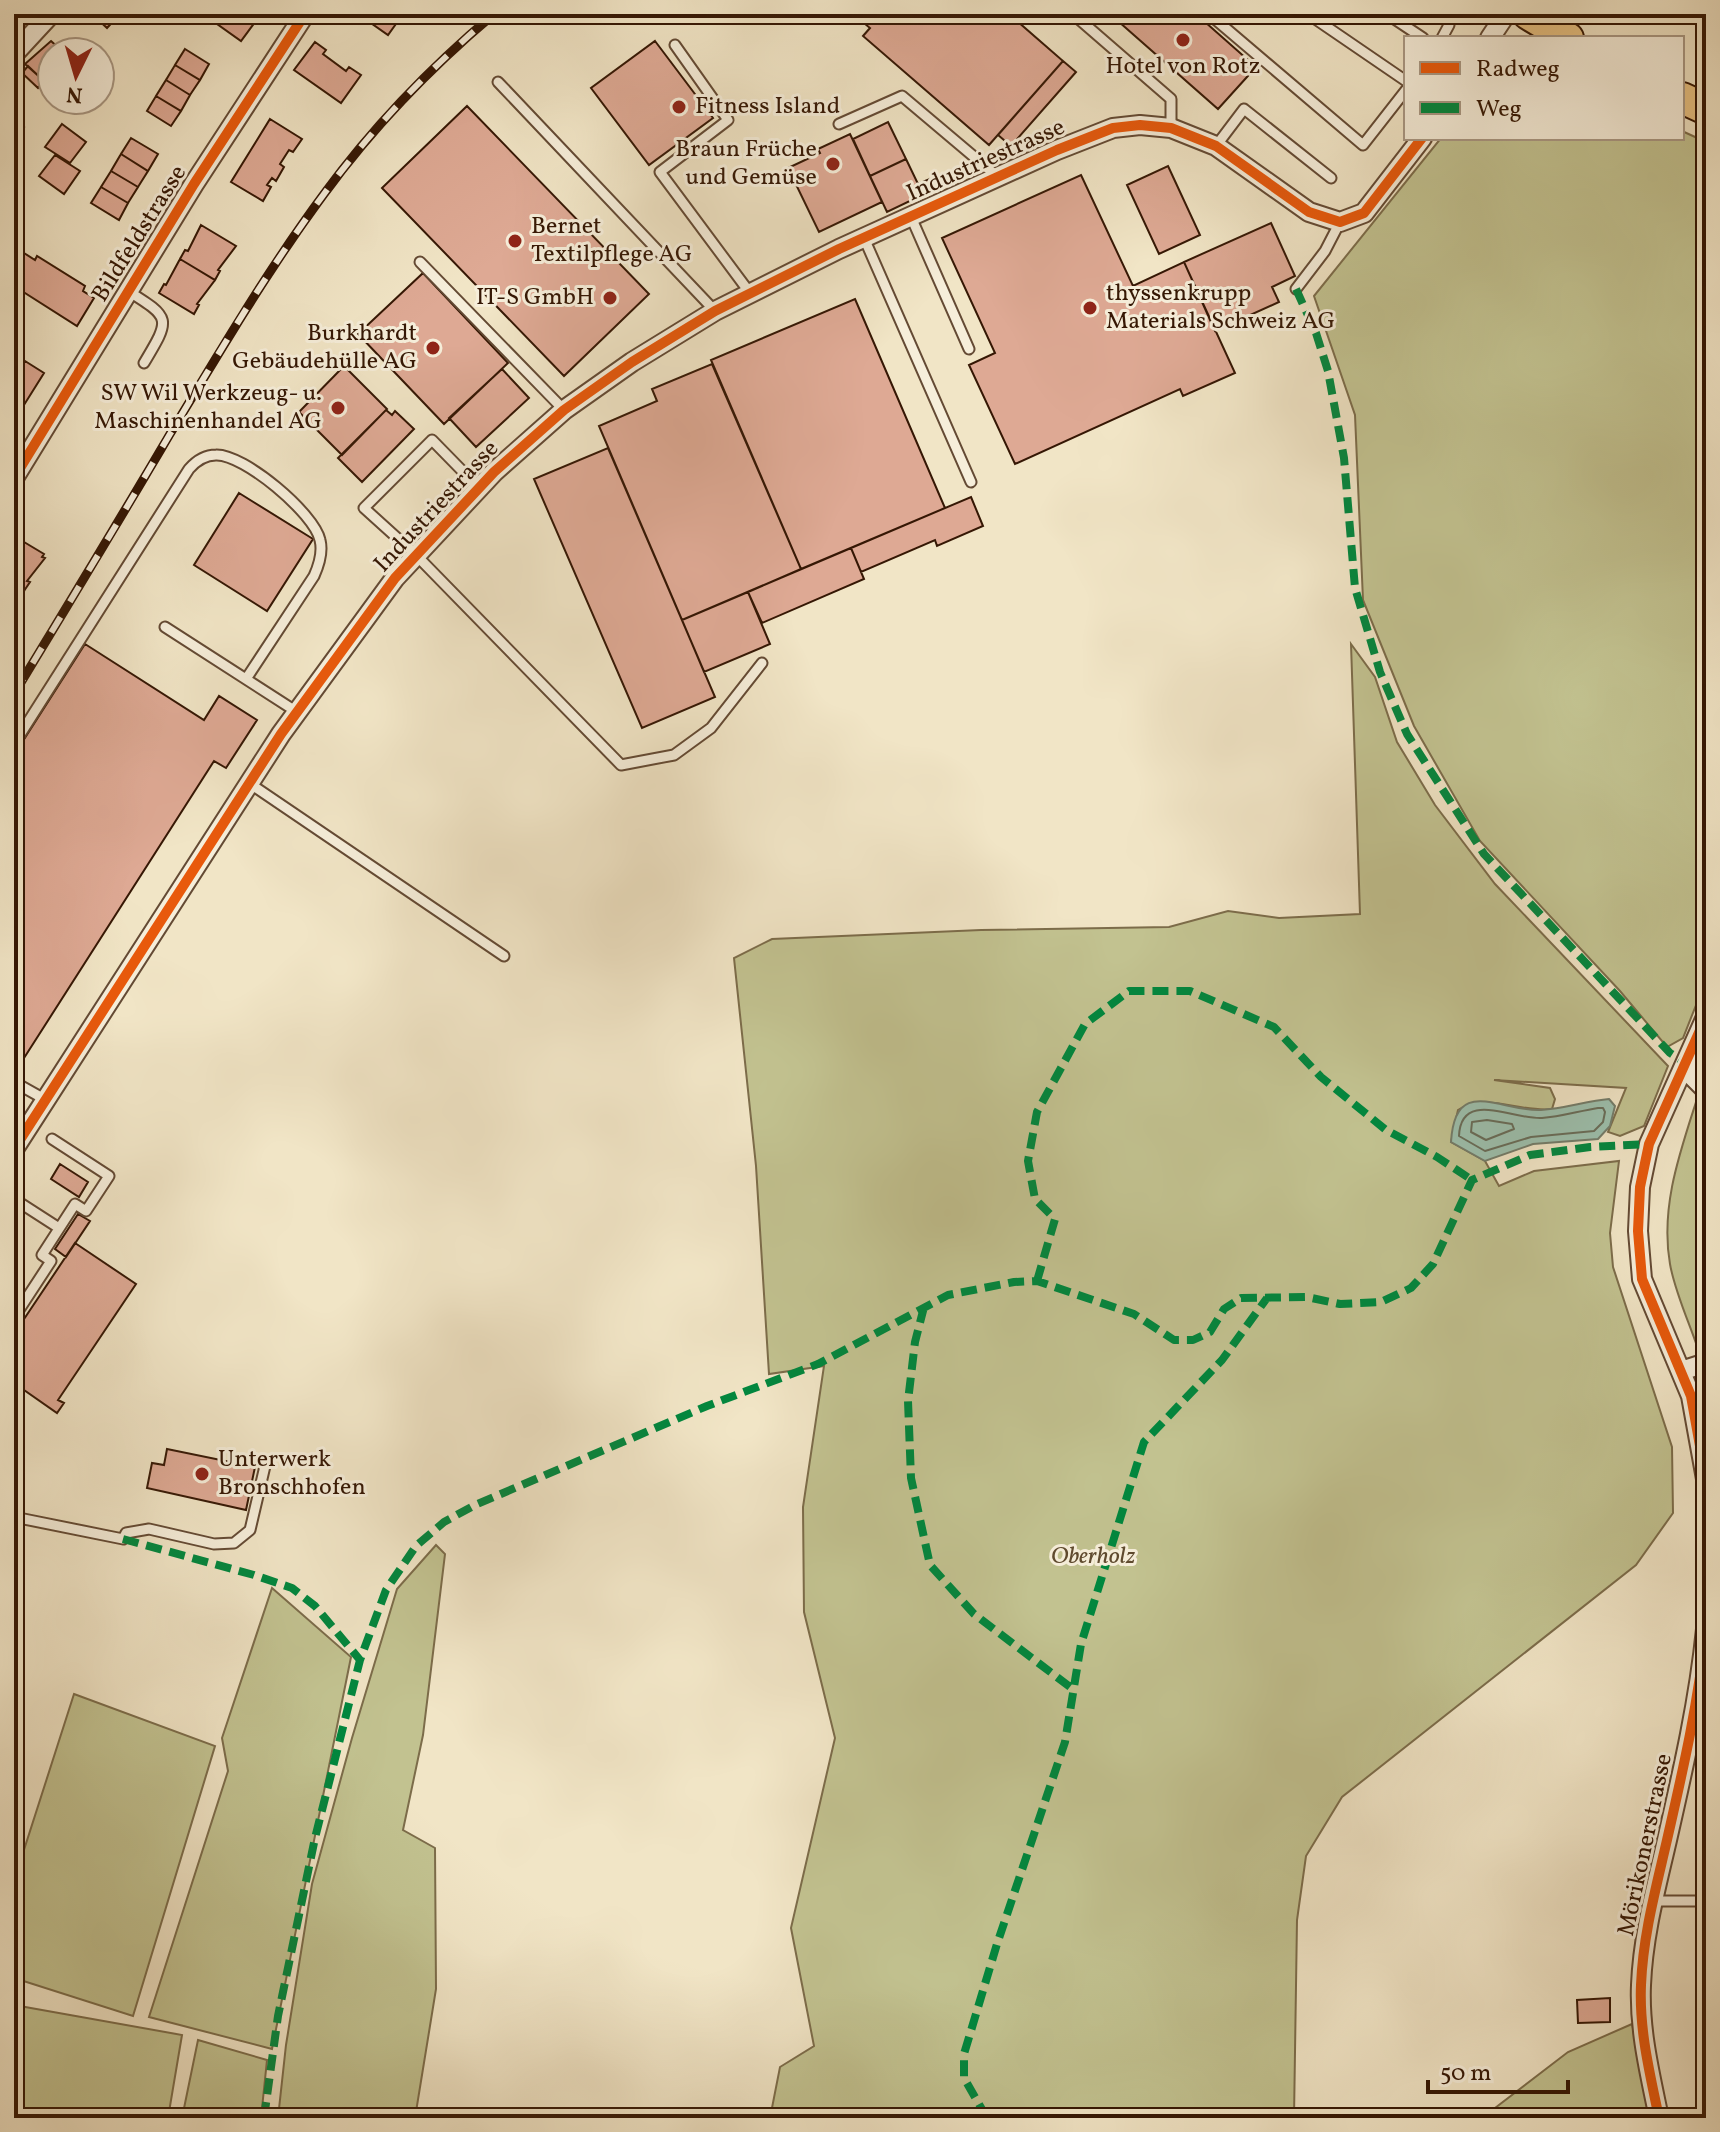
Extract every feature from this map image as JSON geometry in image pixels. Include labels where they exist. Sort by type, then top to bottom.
[{"type":"main road","points":[[1528,14],[1565,36]]},
{"type":"main road","points":[[1684,99],[1706,109]]},
{"type":"street","points":[[14,54],[51,14]]},
{"type":"street","name":"Bildfeldstrasse","points":[[14,478],[128,291],[305,14]]},
{"type":"street","points":[[1491,36],[1506,14]]},
{"type":"street","name":"Industriestrasse","points":[[14,1149],[249,783],[395,578],[479,488],[564,410],[632,362],[715,311],[864,238],[1113,128],[1140,125],[1171,128],[1216,146],[1309,212],[1340,222]]},
{"type":"street","points":[[1340,222],[1364,213],[1420,140]]},
{"type":"street","points":[[1706,1017],[1649,1144],[1640,1187],[1638,1231],[1642,1279],[1691,1396],[1706,1479]]},
{"type":"street","points":[[1687,1064],[1691,1075],[1706,1090]]},
{"type":"street","points":[[1681,1371],[1706,1363]]},
{"type":"street","name":"Mörikonerstrasse","points":[[1659,2118],[1641,2009],[1642,1960],[1652,1901],[1683,1769],[1706,1629]]},
{"type":"lane","points":[[1073,14],[1171,99],[1171,128]]},
{"type":"lane","points":[[1209,14],[1363,145],[1404,93]]},
{"type":"lane","points":[[1308,14],[1404,80]]},
{"type":"lane","points":[[1387,14],[1420,36]]},
{"type":"lane","points":[[1443,36],[1449,25],[1449,14]]},
{"type":"lane","points":[[675,45],[728,120],[660,172],[751,294]]},
{"type":"lane","points":[[498,82],[715,311]]},
{"type":"lane","points":[[839,124],[902,96],[998,177]]},
{"type":"lane","points":[[1216,146],[1244,109],[1331,178]]},
{"type":"lane","points":[[911,217],[969,349]]},
{"type":"lane","points":[[1296,289],[1325,251],[1340,222]]},
{"type":"lane","points":[[864,238],[971,482]]},
{"type":"lane","points":[[420,262],[564,410]]},
{"type":"lane","points":[[128,291],[159,310],[163,321],[160,336],[144,363]]},
{"type":"lane","points":[[479,488],[432,440],[364,508],[416,555],[621,765],[674,755],[711,728],[762,663]]},
{"type":"lane","points":[[14,744],[189,469],[209,455],[225,456],[247,465],[307,515],[321,543],[318,569],[246,679]]},
{"type":"lane","points":[[165,627],[297,712]]},
{"type":"lane","points":[[249,783],[504,956]]},
{"type":"lane","points":[[14,1082],[46,1100]]},
{"type":"lane","points":[[14,1311],[17,1313],[51,1261],[42,1255],[75,1204],[86,1211],[109,1176],[52,1139]]},
{"type":"lane","points":[[14,1199],[59,1228]]},
{"type":"lane","points":[[14,1517],[123,1539],[126,1533],[149,1529],[214,1544],[234,1543],[250,1530],[265,1466]]},
{"type":"lane","points":[[1652,1901],[1706,1901]]},
{"type":"green space","points":[[14,14],[43,14],[14,46]]},
{"type":"green space","points":[[1684,132],[1706,142],[1706,980],[1683,1038],[1667,1047],[1620,991],[1480,841],[1414,726],[1363,600],[1355,415],[1314,296],[1439,140],[1684,140]]},
{"type":"green space","name":"Oberholz","points":[[1351,644],[1375,677],[1397,742],[1435,805],[1495,884],[1668,1066],[1644,1126],[1620,1136],[1608,1132],[1626,1088],[1494,1080],[1550,1088],[1555,1099],[1552,1109],[1492,1103],[1469,1105],[1458,1110],[1451,1142],[1485,1161],[1499,1186],[1534,1171],[1619,1161],[1610,1233],[1613,1267],[1672,1447],[1673,1513],[1636,1565],[1342,1797],[1306,1856],[1297,1920],[1294,2118],[770,2118],[780,2067],[814,2046],[791,1928],[835,1738],[804,1612],[803,1507],[824,1366],[769,1374],[756,1166],[734,958],[772,939],[981,930],[1169,927],[1228,911],[1279,918],[1360,914]]},
{"type":"green space","points":[[1697,1099],[1703,1107],[1702,1118],[1706,1126],[1706,1351],[1699,1352],[1675,1286],[1668,1243],[1673,1180]]},
{"type":"green space","points":[[436,1545],[445,1554],[423,1735],[403,1830],[435,1848],[436,1989],[415,2118],[278,2118],[286,2045],[312,1884],[352,1738],[397,1589]]},
{"type":"green space","points":[[272,1588],[351,1657],[272,2049],[149,2017],[228,1771],[222,1738]]},
{"type":"green space","points":[[74,1694],[215,1746],[133,2016],[14,1978],[14,1881]]},
{"type":"green space","points":[[14,2005],[182,2035],[168,2118],[14,2118]]},
{"type":"green space","points":[[1632,2024],[1652,2118],[1482,2118],[1568,2052]]},
{"type":"green space","points":[[198,2040],[267,2060],[261,2118],[182,2118]]},
{"type":"water","points":[[1609,1099],[1615,1106],[1610,1126],[1598,1139],[1533,1144],[1485,1161],[1451,1142],[1454,1121],[1461,1109],[1470,1103],[1482,1101],[1541,1110]]},
{"type":"building","points":[[92,14],[120,14],[107,28]]},
{"type":"building","points":[[203,14],[261,14],[241,41]]},
{"type":"building","points":[[358,14],[403,14],[388,35]]},
{"type":"building","points":[[853,14],[1009,14],[1063,61],[989,145],[863,36],[870,28]]},
{"type":"building","name":"Hotel von Rotz","points":[[1110,14],[1196,14],[1256,67],[1218,109]]},
{"type":"building","name":"Fitness Island","points":[[655,41],[713,118],[649,165],[591,88]]},
{"type":"building","points":[[315,42],[326,50],[323,54],[346,71],[349,67],[361,75],[341,103],[294,70]]},
{"type":"building","points":[[185,49],[209,64],[200,80],[175,65]]},
{"type":"building","points":[[36,54],[36,74],[25,64]]},
{"type":"building","points":[[1063,61],[1076,72],[1011,146],[998,135]]},
{"type":"building","points":[[175,65],[200,80],[190,95],[166,80]]},
{"type":"building","points":[[28,66],[36,74],[36,86],[22,73]]},
{"type":"building","points":[[166,80],[190,95],[181,111],[156,96]]},
{"type":"building","points":[[156,96],[181,111],[171,126],[147,111]]},
{"type":"building","name":"Bernet Textilpflege AG","points":[[467,106],[649,294],[564,376],[382,188]]},
{"type":"building","points":[[14,118],[24,127],[14,138]]},
{"type":"building","points":[[270,119],[302,139],[293,152],[289,150],[280,164],[284,167],[276,181],[272,178],[267,185],[271,187],[263,201],[231,182]]},
{"type":"building","points":[[888,122],[906,159],[870,176],[853,139]]},
{"type":"building","points":[[62,124],[86,142],[70,163],[45,147]]},
{"type":"building","points":[[850,134],[882,202],[819,232],[788,168]]},
{"type":"building","points":[[131,138],[158,154],[148,171],[121,154]]},
{"type":"building","points":[[121,154],[148,171],[138,187],[111,171]]},
{"type":"building","points":[[55,155],[80,171],[64,194],[39,176]]},
{"type":"building","points":[[906,159],[918,184],[932,178],[937,188],[887,212],[870,176]]},
{"type":"building","points":[[1168,166],[1200,235],[1159,254],[1127,185]]},
{"type":"building","points":[[111,171],[138,187],[128,203],[101,187]]},
{"type":"building","name":"thyssenkrupp Materials Schweiz AG","points":[[1081,175],[1133,286],[1184,262],[1235,373],[1183,396],[1180,389],[1015,464],[969,365],[995,353],[942,238]]},
{"type":"building","points":[[101,187],[128,203],[119,220],[91,203]]},
{"type":"building","points":[[1271,223],[1295,276],[1272,287],[1279,302],[1215,331],[1184,262]]},
{"type":"building","points":[[201,225],[236,246],[218,270],[215,280],[180,259],[185,250],[188,251]]},
{"type":"building","points":[[24,253],[35,260],[37,256],[85,286],[83,291],[94,298],[77,326],[14,286],[14,269]]},
{"type":"building","points":[[180,259],[215,280],[197,304],[194,314],[159,293]]},
{"type":"building","name":"Burkhardt Gebäudehülle AG","points":[[423,273],[508,363],[444,424],[358,334]]},
{"type":"building","points":[[855,299],[945,508],[801,569],[711,360]]},
{"type":"building","points":[[14,360],[22,365],[25,361],[44,373],[24,405],[14,399]]},
{"type":"building","points":[[712,364],[801,569],[682,620],[599,426],[657,401],[652,389]]},
{"type":"building","points":[[344,366],[387,409],[342,455],[299,412]]},
{"type":"building","points":[[502,369],[529,398],[476,447],[449,418]]},
{"type":"building","points":[[386,410],[392,415],[395,411],[414,429],[362,482],[338,458]]},
{"type":"building","points":[[608,448],[715,697],[642,728],[534,479]]},
{"type":"building","points":[[239,493],[313,539],[267,611],[194,565]]},
{"type":"building","points":[[971,497],[983,526],[937,546],[935,540],[861,572],[851,548]]},
{"type":"building","points":[[14,536],[44,554],[42,557],[45,558],[27,581],[30,582],[24,591],[14,585]]},
{"type":"building","points":[[851,548],[864,579],[762,623],[748,592]]},
{"type":"building","points":[[14,585],[24,591],[14,603]]},
{"type":"building","points":[[748,592],[770,644],[704,672],[682,620]]},
{"type":"building","points":[[85,644],[204,720],[219,696],[257,720],[226,768],[214,761],[17,1069],[14,1066],[14,755]]},
{"type":"building","points":[[60,1164],[88,1182],[79,1197],[51,1179]]},
{"type":"building","points":[[78,1214],[90,1221],[66,1257],[55,1249]]},
{"type":"building","points":[[75,1243],[136,1284],[58,1400],[64,1403],[57,1413],[14,1383],[14,1334]]},
{"type":"building","name":"Unterwerk Bronschhofen","points":[[167,1449],[255,1467],[246,1510],[147,1488],[152,1463],[164,1465]]},
{"type":"building","points":[[1610,1998],[1610,2022],[1578,2023],[1577,2000]]},
{"type":"railway","points":[[14,694],[225,343],[303,223],[383,122],[425,77],[494,14]]},
{"type":"marked path","points":[[1296,289],[1316,333],[1328,371],[1344,458],[1355,588],[1380,672],[1407,734],[1484,854],[1670,1053],[1687,1064]]},
{"type":"marked path","points":[[1037,1281],[1055,1219],[1035,1199],[1028,1161],[1037,1112],[1085,1024],[1129,991],[1190,991],[1274,1027],[1321,1077],[1386,1130],[1472,1180]]},
{"type":"marked path","points":[[264,2118],[278,2016],[315,1838],[360,1660],[386,1590],[416,1546],[444,1522],[475,1505],[707,1406],[818,1364],[948,1295],[1014,1282],[1037,1281],[1134,1314],[1174,1340],[1193,1340],[1210,1332],[1224,1309],[1241,1298],[1307,1297],[1340,1304],[1381,1302],[1411,1288],[1433,1264],[1472,1180],[1530,1155],[1590,1147],[1649,1144]]},
{"type":"marked path","points":[[987,2118],[964,2078],[964,2054],[997,1944],[1065,1742],[1081,1644],[1144,1442],[1222,1360],[1267,1298]]},
{"type":"marked path","points":[[924,1307],[915,1342],[908,1401],[911,1478],[930,1565],[974,1614],[1074,1690]]},
{"type":"marked path","points":[[123,1539],[292,1588],[315,1606],[360,1660]]},
{"type":"cycle path","points":[[14,478],[194,184],[305,14]]},
{"type":"cycle path","points":[[14,1149],[281,734],[395,578],[494,472],[564,410],[632,362],[715,311],[839,249],[1057,150],[1113,128],[1140,125],[1171,128],[1216,146],[1309,212],[1340,222],[1364,213],[1420,140]]},
{"type":"cycle path","points":[[1706,1017],[1649,1144],[1640,1187],[1638,1231],[1642,1279],[1691,1396],[1706,1479]]},
{"type":"cycle path","points":[[1659,2118],[1643,2035],[1642,1966],[1690,1735],[1706,1629]]},
{"type":"place","name":"Hotel von Rotz","points":[[1183,40]]},
{"type":"place","name":"Fitness Island","points":[[679,107]]},
{"type":"place","name":"Braun Früche und Gemüse","points":[[833,164]]},
{"type":"place","name":"Bernet Textilpflege AG","points":[[515,241]]},
{"type":"place","name":"IT-S GmbH","points":[[610,298]]},
{"type":"place","name":"thyssenkrupp Materials Schweiz AG","points":[[1090,308]]},
{"type":"place","name":"Burkhardt Gebäudehülle AG","points":[[433,348]]},
{"type":"place","name":"SW Wil Werkzeug- u. Maschinenhandel AG","points":[[338,408]]},
{"type":"place","name":"Unterwerk Bronschhofen","points":[[202,1474]]}]
